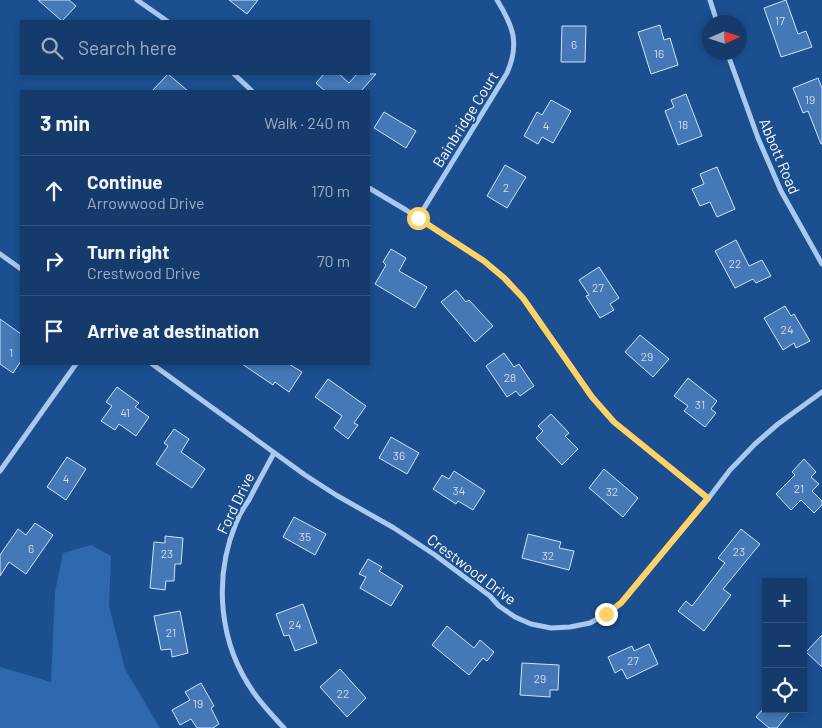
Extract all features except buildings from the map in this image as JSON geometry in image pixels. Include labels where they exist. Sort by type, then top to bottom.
[{"type":"street","points":[[137,0],[166,20]]},
{"type":"street","name":"Bainbridge Court","points":[[418,218],[508,73],[514,51],[513,35],[508,18],[497,0]]},
{"type":"street","points":[[710,0],[715,15]]},
{"type":"street","name":"Abbott Road","points":[[729,60],[758,138],[781,191],[822,264]]},
{"type":"street","points":[[235,75],[251,90]]},
{"type":"street","points":[[370,189],[484,261],[504,278],[523,298],[592,397],[614,422],[708,498]]},
{"type":"street","points":[[0,254],[20,268]]},
{"type":"street","points":[[0,471],[75,365]]},
{"type":"street","name":"Crestwood Drive","points":[[153,365],[274,453],[336,495],[394,528],[435,555],[515,617],[531,624],[551,628],[570,628],[590,623],[621,603],[730,470],[778,424],[822,392]]},
{"type":"street","name":"Ford Drive","points":[[274,453],[236,521],[227,547],[222,574],[222,598],[225,629],[233,655],[242,674],[254,694],[284,728]]},
{"type":"shaded area","points":[[91,545],[111,556],[109,606],[125,669],[160,728],[0,728],[0,667],[51,682],[55,592],[63,553]]},
{"type":"route","points":[[418,218],[484,261],[504,278],[523,298],[592,397],[614,422],[708,498],[621,603],[606,614]]}]
